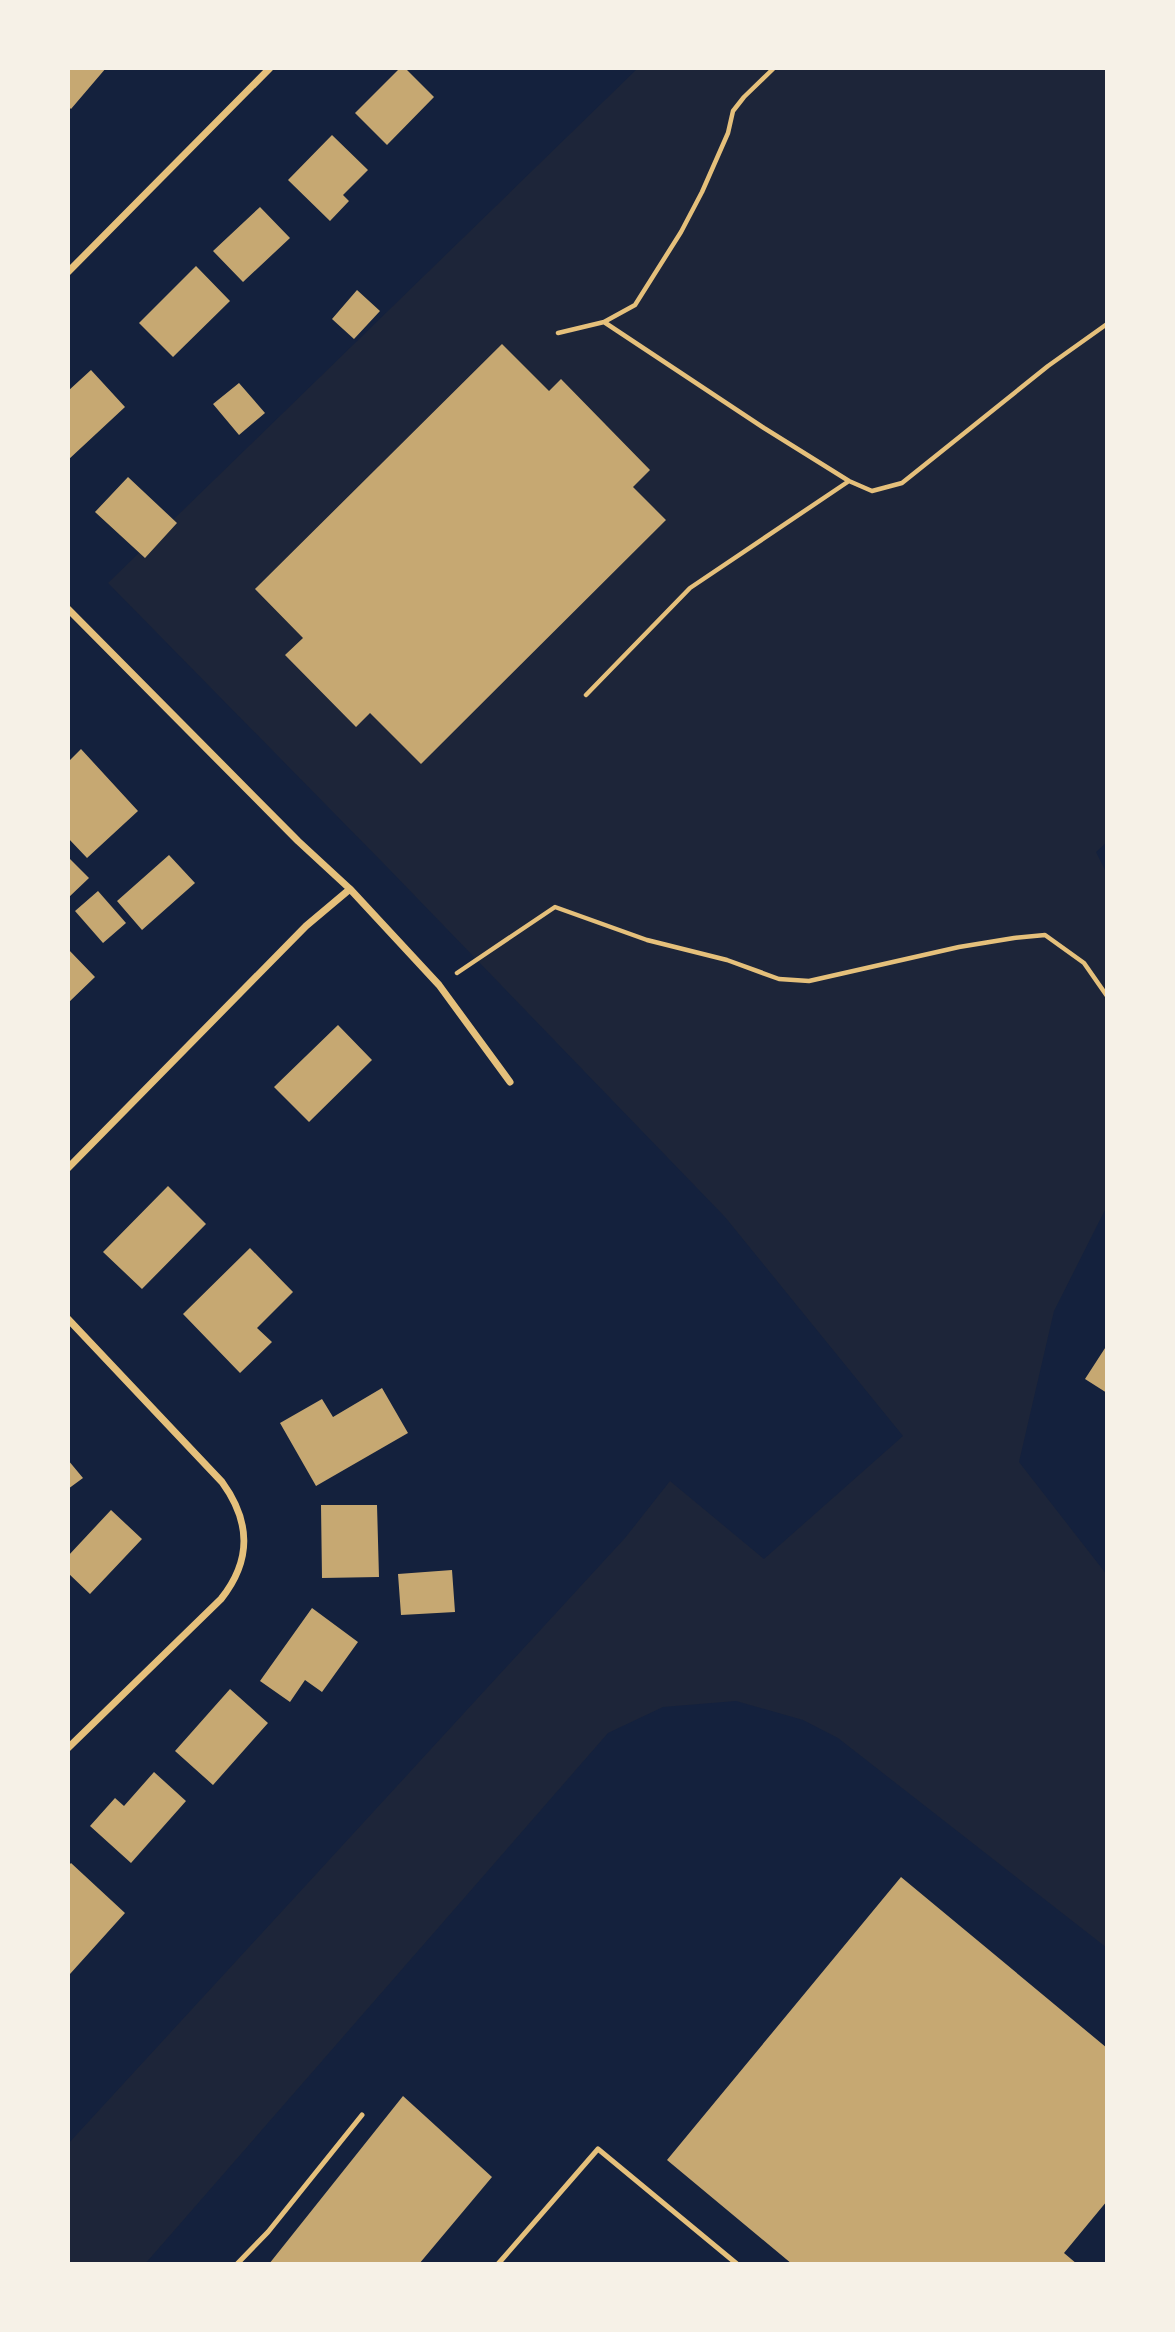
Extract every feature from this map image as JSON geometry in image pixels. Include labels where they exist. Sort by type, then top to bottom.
[{"type":"street","points":[[68,272],[270,68]]},
{"type":"street","points":[[68,609],[350,890],[439,985],[510,1082]]},
{"type":"street","points":[[68,1168],[306,926],[350,890]]},
{"type":"street","points":[[68,1319],[222,1482],[238,1512],[245,1540],[239,1569],[221,1599],[68,1748]]},
{"type":"lane","points":[[237,2264],[268,2232],[362,2115]]},
{"type":"lane","points":[[498,2264],[598,2149],[737,2264]]},
{"type":"path","points":[[558,333],[604,322],[635,305],[681,232],[702,192],[728,133],[733,111],[774,68]]},
{"type":"path","points":[[604,322],[849,481],[872,491],[902,484],[1048,366],[1107,324]]},
{"type":"path","points":[[586,695],[690,588],[849,481]]},
{"type":"path","points":[[439,985],[555,907],[647,940],[727,960],[779,979],[809,981],[960,947],[1014,937],[1045,935],[1084,963],[1107,996]]},
{"type":"shaded area","points":[[638,68],[1107,68],[1107,842],[1096,852],[1107,874],[1107,1206],[1054,1311],[1019,1462],[1107,1575],[1107,1948],[838,1738],[803,1720],[736,1701],[663,1707],[608,1733],[145,2264],[68,2264],[68,2144],[625,1538],[670,1481],[764,1559],[903,1436],[725,1217],[108,583]]},
{"type":"building","points":[[68,68],[106,68],[71,109],[68,106]]},
{"type":"building","points":[[400,68],[405,68],[434,97],[387,145],[355,113]]},
{"type":"building","points":[[332,135],[368,170],[343,195],[349,201],[330,221],[288,180]]},
{"type":"building","points":[[260,207],[290,238],[243,282],[213,251]]},
{"type":"building","points":[[196,266],[230,301],[173,357],[139,323]]},
{"type":"building","points":[[357,290],[380,311],[354,339],[332,319]]},
{"type":"building","points":[[502,344],[549,391],[561,379],[650,470],[633,487],[666,520],[421,764],[370,713],[356,727],[285,655],[303,638],[255,589]]},
{"type":"building","points":[[91,370],[125,407],[68,460],[68,391]]},
{"type":"building","points":[[239,383],[265,413],[239,435],[213,404]]},
{"type":"building","points":[[128,477],[177,523],[145,558],[95,512]]},
{"type":"building","points":[[81,749],[138,811],[87,858],[68,838],[68,762]]},
{"type":"building","points":[[169,855],[195,883],[142,930],[117,901]]},
{"type":"building","points":[[68,857],[89,878],[68,898]]},
{"type":"building","points":[[98,891],[126,923],[103,943],[75,911]]},
{"type":"building","points":[[68,949],[95,977],[68,1003]]},
{"type":"building","points":[[338,1025],[372,1060],[309,1122],[274,1087]]},
{"type":"building","points":[[168,1186],[206,1224],[142,1289],[103,1252]]},
{"type":"building","points":[[250,1248],[293,1292],[257,1328],[272,1342],[240,1373],[183,1314]]},
{"type":"building","points":[[1107,1345],[1107,1393],[1085,1379]]},
{"type":"building","points":[[382,1388],[408,1433],[316,1486],[280,1423],[322,1399],[333,1417]]},
{"type":"building","points":[[68,1460],[83,1478],[68,1489]]},
{"type":"building","points":[[321,1505],[377,1505],[379,1577],[322,1578]]},
{"type":"building","points":[[111,1510],[142,1539],[90,1594],[68,1573],[68,1556]]},
{"type":"building","points":[[452,1570],[455,1612],[401,1615],[398,1574]]},
{"type":"building","points":[[312,1608],[358,1642],[322,1692],[305,1680],[290,1702],[260,1681]]},
{"type":"building","points":[[230,1689],[268,1723],[213,1785],[175,1751]]},
{"type":"building","points":[[154,1772],[186,1801],[131,1863],[90,1826],[115,1798],[124,1806]]},
{"type":"building","points":[[71,1863],[125,1913],[70,1974],[68,1866]]},
{"type":"building","points":[[901,1877],[1107,2048],[1107,2201],[1064,2253],[1077,2264],[792,2264],[667,2160]]},
{"type":"building","points":[[403,2096],[492,2177],[419,2264],[269,2264]]}]
